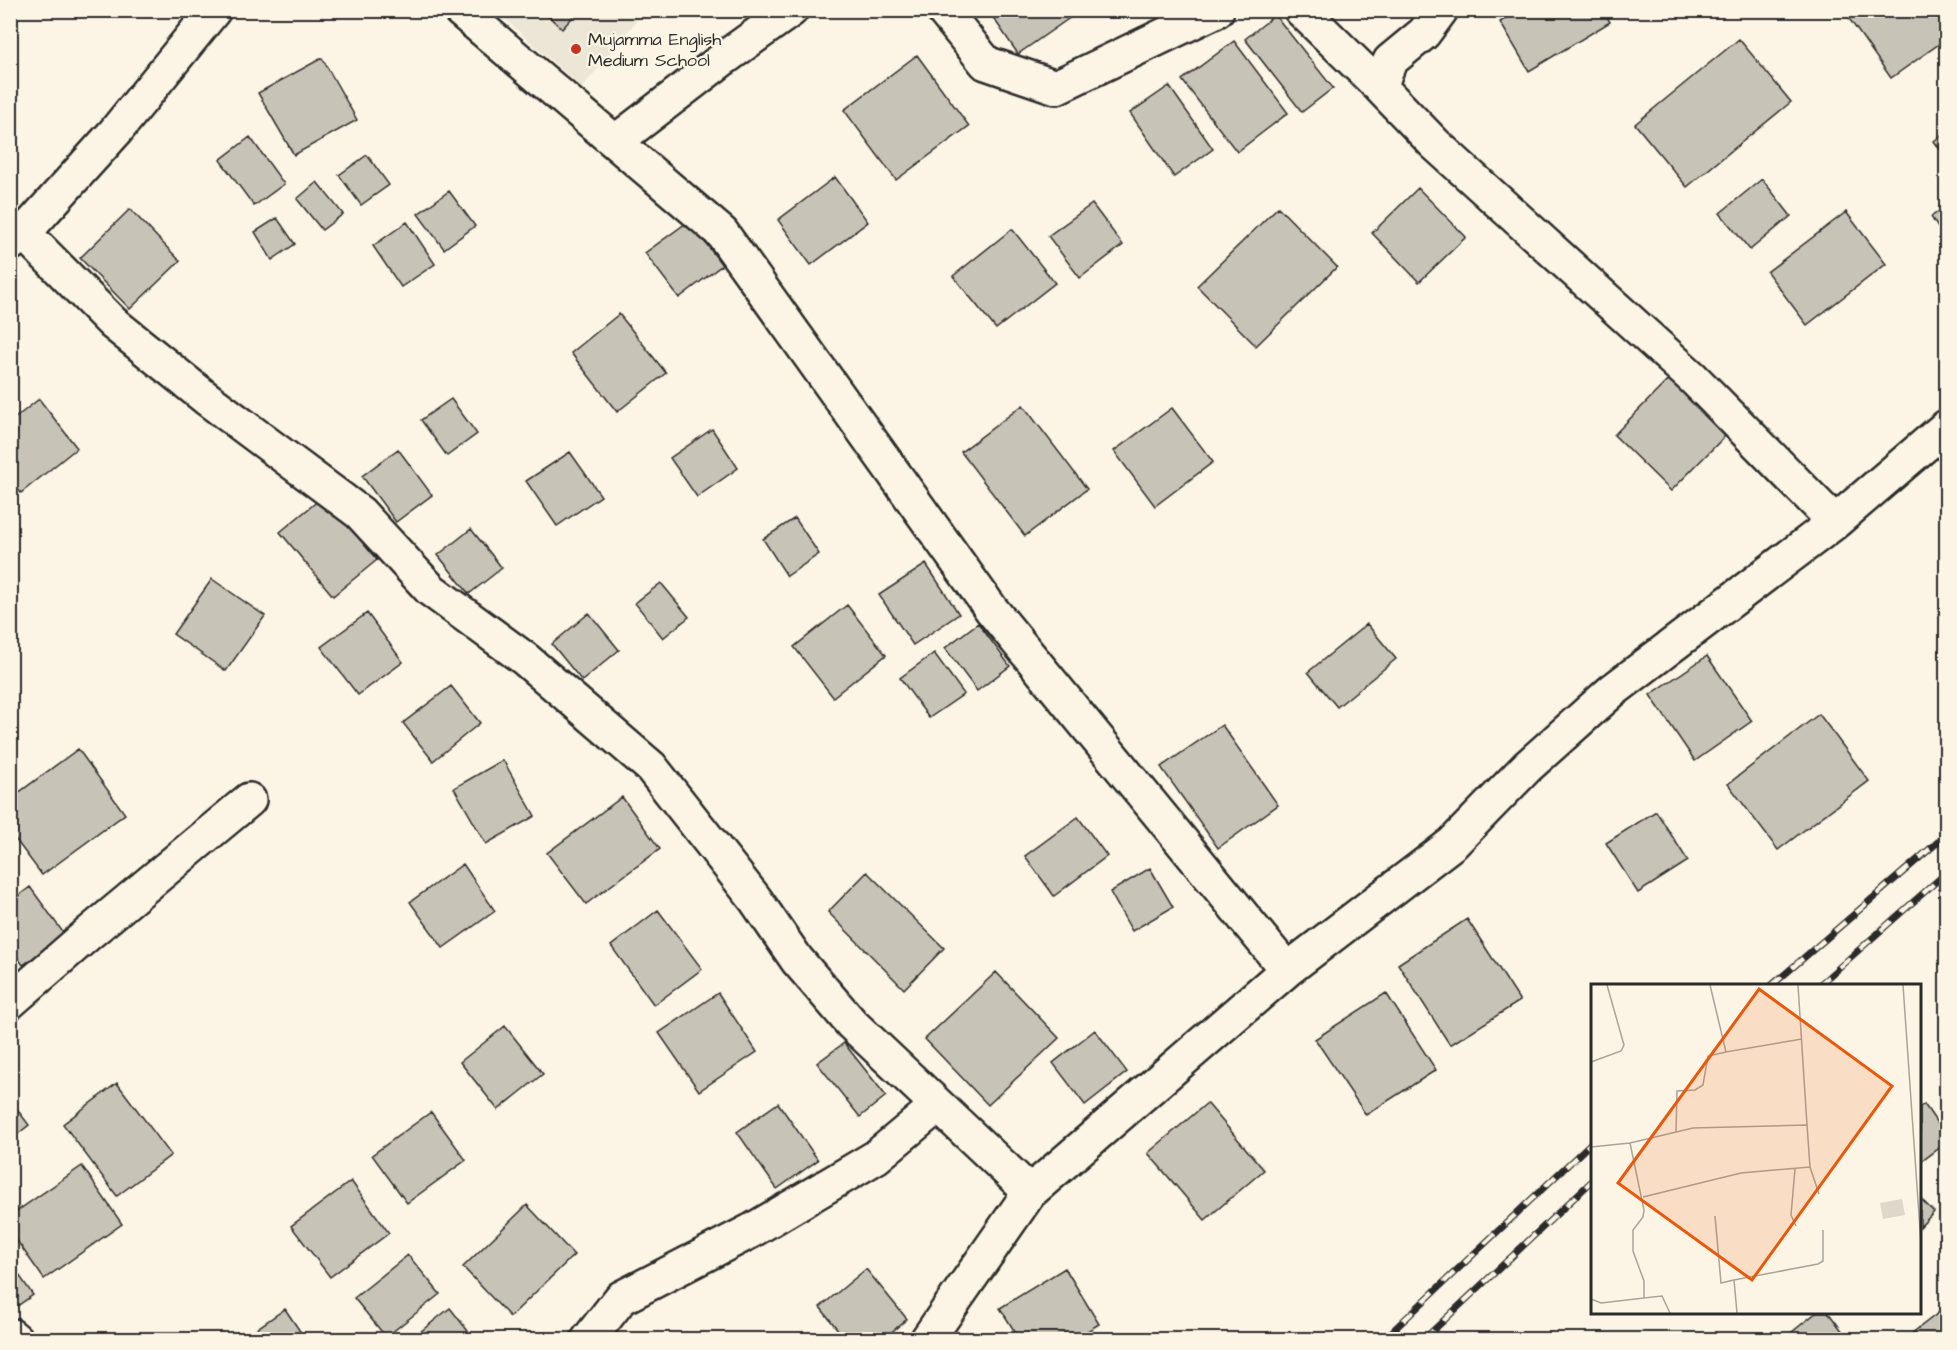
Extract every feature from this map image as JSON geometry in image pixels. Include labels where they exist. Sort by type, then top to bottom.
[{"type":"street","points":[[214,10],[115,132],[17,238],[113,323],[206,398],[360,513],[431,590],[525,660],[651,767],[755,899],[797,960],[852,1024],[1030,1192]]},
{"type":"street","points":[[460,10],[722,233],[991,609],[1287,970]]},
{"type":"street","points":[[615,142],[723,58],[791,10]]},
{"type":"street","points":[[943,10],[986,63],[1056,87],[1217,10]]},
{"type":"street","points":[[1301,10],[1435,144],[1693,378],[1835,522]]},
{"type":"street","points":[[1380,87],[1390,61],[1424,33],[1441,10]]},
{"type":"street","points":[[927,1340],[1030,1192],[1287,970],[1453,843],[1527,767],[1612,691],[1835,522],[1947,427]]},
{"type":"street","points":[[10,1002],[249,800]]},
{"type":"street","points":[[588,1340],[621,1298],[751,1231],[876,1157],[937,1106]]},
{"type":"street","points":[[10,1335],[16,1340]]},
{"type":"shaded area","name":"Mujamma English Medium School","points":[[496,11],[644,11],[582,88]]},
{"type":"building","name":"Mujamma English Medium School","points":[[542,10],[579,10],[562,29]]},
{"type":"building","points":[[988,10],[1081,10],[1018,54]]},
{"type":"building","points":[[1520,10],[1603,10],[1610,22],[1529,71],[1500,22]]},
{"type":"building","points":[[1843,10],[1935,10],[1946,27],[1946,39],[1891,78]]},
{"type":"building","points":[[1275,15],[1333,88],[1302,112],[1245,39]]},
{"type":"building","points":[[1739,39],[1791,102],[1687,187],[1635,124]]},
{"type":"building","points":[[1234,41],[1288,113],[1237,152],[1182,80]]},
{"type":"building","points":[[917,55],[969,126],[896,180],[844,110]]},
{"type":"building","points":[[322,58],[357,120],[294,155],[258,93]]},
{"type":"building","points":[[1169,86],[1213,149],[1174,177],[1130,113]]},
{"type":"building","points":[[1946,131],[1946,157],[1934,141]]},
{"type":"building","points":[[250,137],[284,184],[254,206],[220,160]]},
{"type":"building","points":[[367,155],[389,185],[361,205],[339,175]]},
{"type":"building","points":[[835,177],[868,222],[811,265],[778,220]]},
{"type":"building","points":[[1762,179],[1791,216],[1750,250],[1720,213]]},
{"type":"building","points":[[317,182],[343,214],[322,230],[297,199]]},
{"type":"building","points":[[1418,188],[1466,237],[1419,282],[1372,233]]},
{"type":"building","points":[[449,191],[475,226],[444,249],[418,214]]},
{"type":"building","points":[[1092,204],[1123,245],[1080,278],[1048,236]]},
{"type":"building","points":[[1946,206],[1946,240],[1931,217]]},
{"type":"building","points":[[1278,207],[1337,267],[1256,346],[1197,286]]},
{"type":"building","points":[[130,209],[180,261],[130,309],[80,258]]},
{"type":"building","points":[[1846,212],[1886,264],[1807,325],[1767,272]]},
{"type":"building","points":[[277,218],[295,244],[272,260],[255,232]]},
{"type":"building","points":[[689,221],[722,265],[679,298],[645,253]]},
{"type":"building","points":[[407,222],[435,264],[401,287],[373,246]]},
{"type":"building","points":[[1012,229],[1055,283],[996,329],[953,276]]},
{"type":"building","points":[[619,314],[666,373],[617,412],[571,353]]},
{"type":"building","points":[[1670,378],[1727,434],[1671,491],[1614,435]]},
{"type":"building","points":[[39,399],[77,448],[21,493],[10,479],[10,422]]},
{"type":"building","points":[[451,399],[477,434],[447,456],[421,420]]},
{"type":"building","points":[[1023,405],[1087,489],[1025,536],[961,452]]},
{"type":"building","points":[[1172,408],[1213,462],[1155,506],[1114,451]]},
{"type":"building","points":[[712,429],[738,468],[697,497],[670,458]]},
{"type":"building","points":[[398,449],[432,495],[396,522],[362,476]]},
{"type":"building","points":[[570,452],[601,496],[557,526],[526,481]]},
{"type":"building","points":[[324,496],[377,560],[333,596],[280,532]]},
{"type":"building","points":[[795,518],[819,554],[787,576],[763,539]]},
{"type":"building","points":[[471,529],[502,568],[469,594],[438,555]]},
{"type":"building","points":[[926,564],[959,614],[913,645],[879,595]]},
{"type":"building","points":[[212,579],[265,616],[226,671],[173,634]]},
{"type":"building","points":[[661,583],[689,617],[663,638],[635,603]]},
{"type":"building","points":[[847,605],[886,655],[833,697],[794,647]]},
{"type":"building","points":[[367,613],[403,662],[358,695],[321,647]]},
{"type":"building","points":[[589,613],[619,650],[582,681],[552,644]]},
{"type":"building","points":[[978,623],[1010,666],[977,691],[945,648]]},
{"type":"building","points":[[1367,624],[1396,659],[1337,707],[1308,672]]},
{"type":"building","points":[[934,653],[964,694],[929,718],[900,678]]},
{"type":"building","points":[[1707,656],[1752,721],[1695,761],[1650,695]]},
{"type":"building","points":[[451,686],[480,723],[433,761],[403,723]]},
{"type":"building","points":[[1819,714],[1869,781],[1778,850],[1728,784]]},
{"type":"building","points":[[1222,725],[1278,805],[1218,848],[1161,767]]},
{"type":"building","points":[[78,749],[125,814],[42,875],[10,832],[10,799]]},
{"type":"building","points":[[503,760],[535,816],[486,844],[454,788]]},
{"type":"building","points":[[622,797],[660,849],[586,904],[547,853]]},
{"type":"building","points":[[1656,811],[1688,861],[1638,893],[1606,843]]},
{"type":"building","points":[[1078,817],[1107,856],[1054,896],[1025,856]]},
{"type":"building","points":[[463,864],[495,911],[443,948],[410,902]]},
{"type":"building","points":[[1150,868],[1173,907],[1132,931],[1110,892]]},
{"type":"building","points":[[867,872],[944,948],[904,989],[828,912]]},
{"type":"building","points":[[30,887],[65,935],[23,965],[10,947],[10,902]]},
{"type":"building","points":[[658,910],[702,969],[654,1005],[611,946]]},
{"type":"building","points":[[1467,919],[1520,1001],[1450,1045],[1398,964]]},
{"type":"building","points":[[996,972],[1059,1038],[988,1105],[925,1039]]},
{"type":"building","points":[[718,993],[757,1052],[699,1091],[659,1033]]},
{"type":"building","points":[[1386,993],[1436,1070],[1366,1115],[1315,1039]]},
{"type":"building","points":[[505,1026],[543,1074],[498,1110],[460,1062]]},
{"type":"building","points":[[1095,1030],[1127,1072],[1085,1105],[1053,1063]]},
{"type":"building","points":[[844,1043],[886,1096],[860,1117],[817,1063]]},
{"type":"building","points":[[117,1083],[171,1155],[117,1196],[63,1124]]},
{"type":"building","points":[[10,1100],[29,1125],[10,1140]]},
{"type":"building","points":[[778,1103],[818,1160],[777,1189],[737,1132]]},
{"type":"building","points":[[1207,1103],[1264,1170],[1205,1220],[1148,1153]]},
{"type":"building","points":[[1924,1104],[1946,1136],[1946,1143],[1922,1161],[1921,1159],[1921,1106]]},
{"type":"building","points":[[431,1112],[466,1160],[407,1203],[372,1155]]},
{"type":"building","points":[[82,1166],[122,1224],[44,1279],[10,1231],[10,1216]]},
{"type":"building","points":[[351,1181],[389,1233],[330,1277],[291,1226]]},
{"type":"building","points":[[1921,1199],[1934,1212],[1921,1226]]},
{"type":"building","points":[[527,1205],[574,1255],[510,1317],[463,1267]]},
{"type":"building","points":[[408,1255],[440,1294],[386,1337],[354,1298]]},
{"type":"building","points":[[10,1262],[33,1295],[10,1311]]},
{"type":"building","points":[[1065,1268],[1099,1324],[1073,1340],[1020,1340],[1000,1308]]},
{"type":"building","points":[[866,1269],[907,1319],[882,1340],[846,1340],[820,1307]]},
{"type":"building","points":[[1946,1307],[1946,1340],[1915,1340],[1911,1334]]},
{"type":"building","points":[[450,1308],[475,1340],[410,1340]]},
{"type":"building","points":[[285,1309],[306,1340],[244,1340],[243,1338]]},
{"type":"building","points":[[1814,1314],[1830,1314],[1849,1340],[1782,1340]]},
{"type":"railway","points":[[1773,984],[1946,835]]},
{"type":"railway","points":[[1820,984],[1946,873]]},
{"type":"railway","points":[[1383,1340],[1591,1143]]},
{"type":"railway","points":[[1423,1340],[1591,1182]]},
{"type":"place","name":"Mujamma English Medium School","points":[[576,49]]}]
